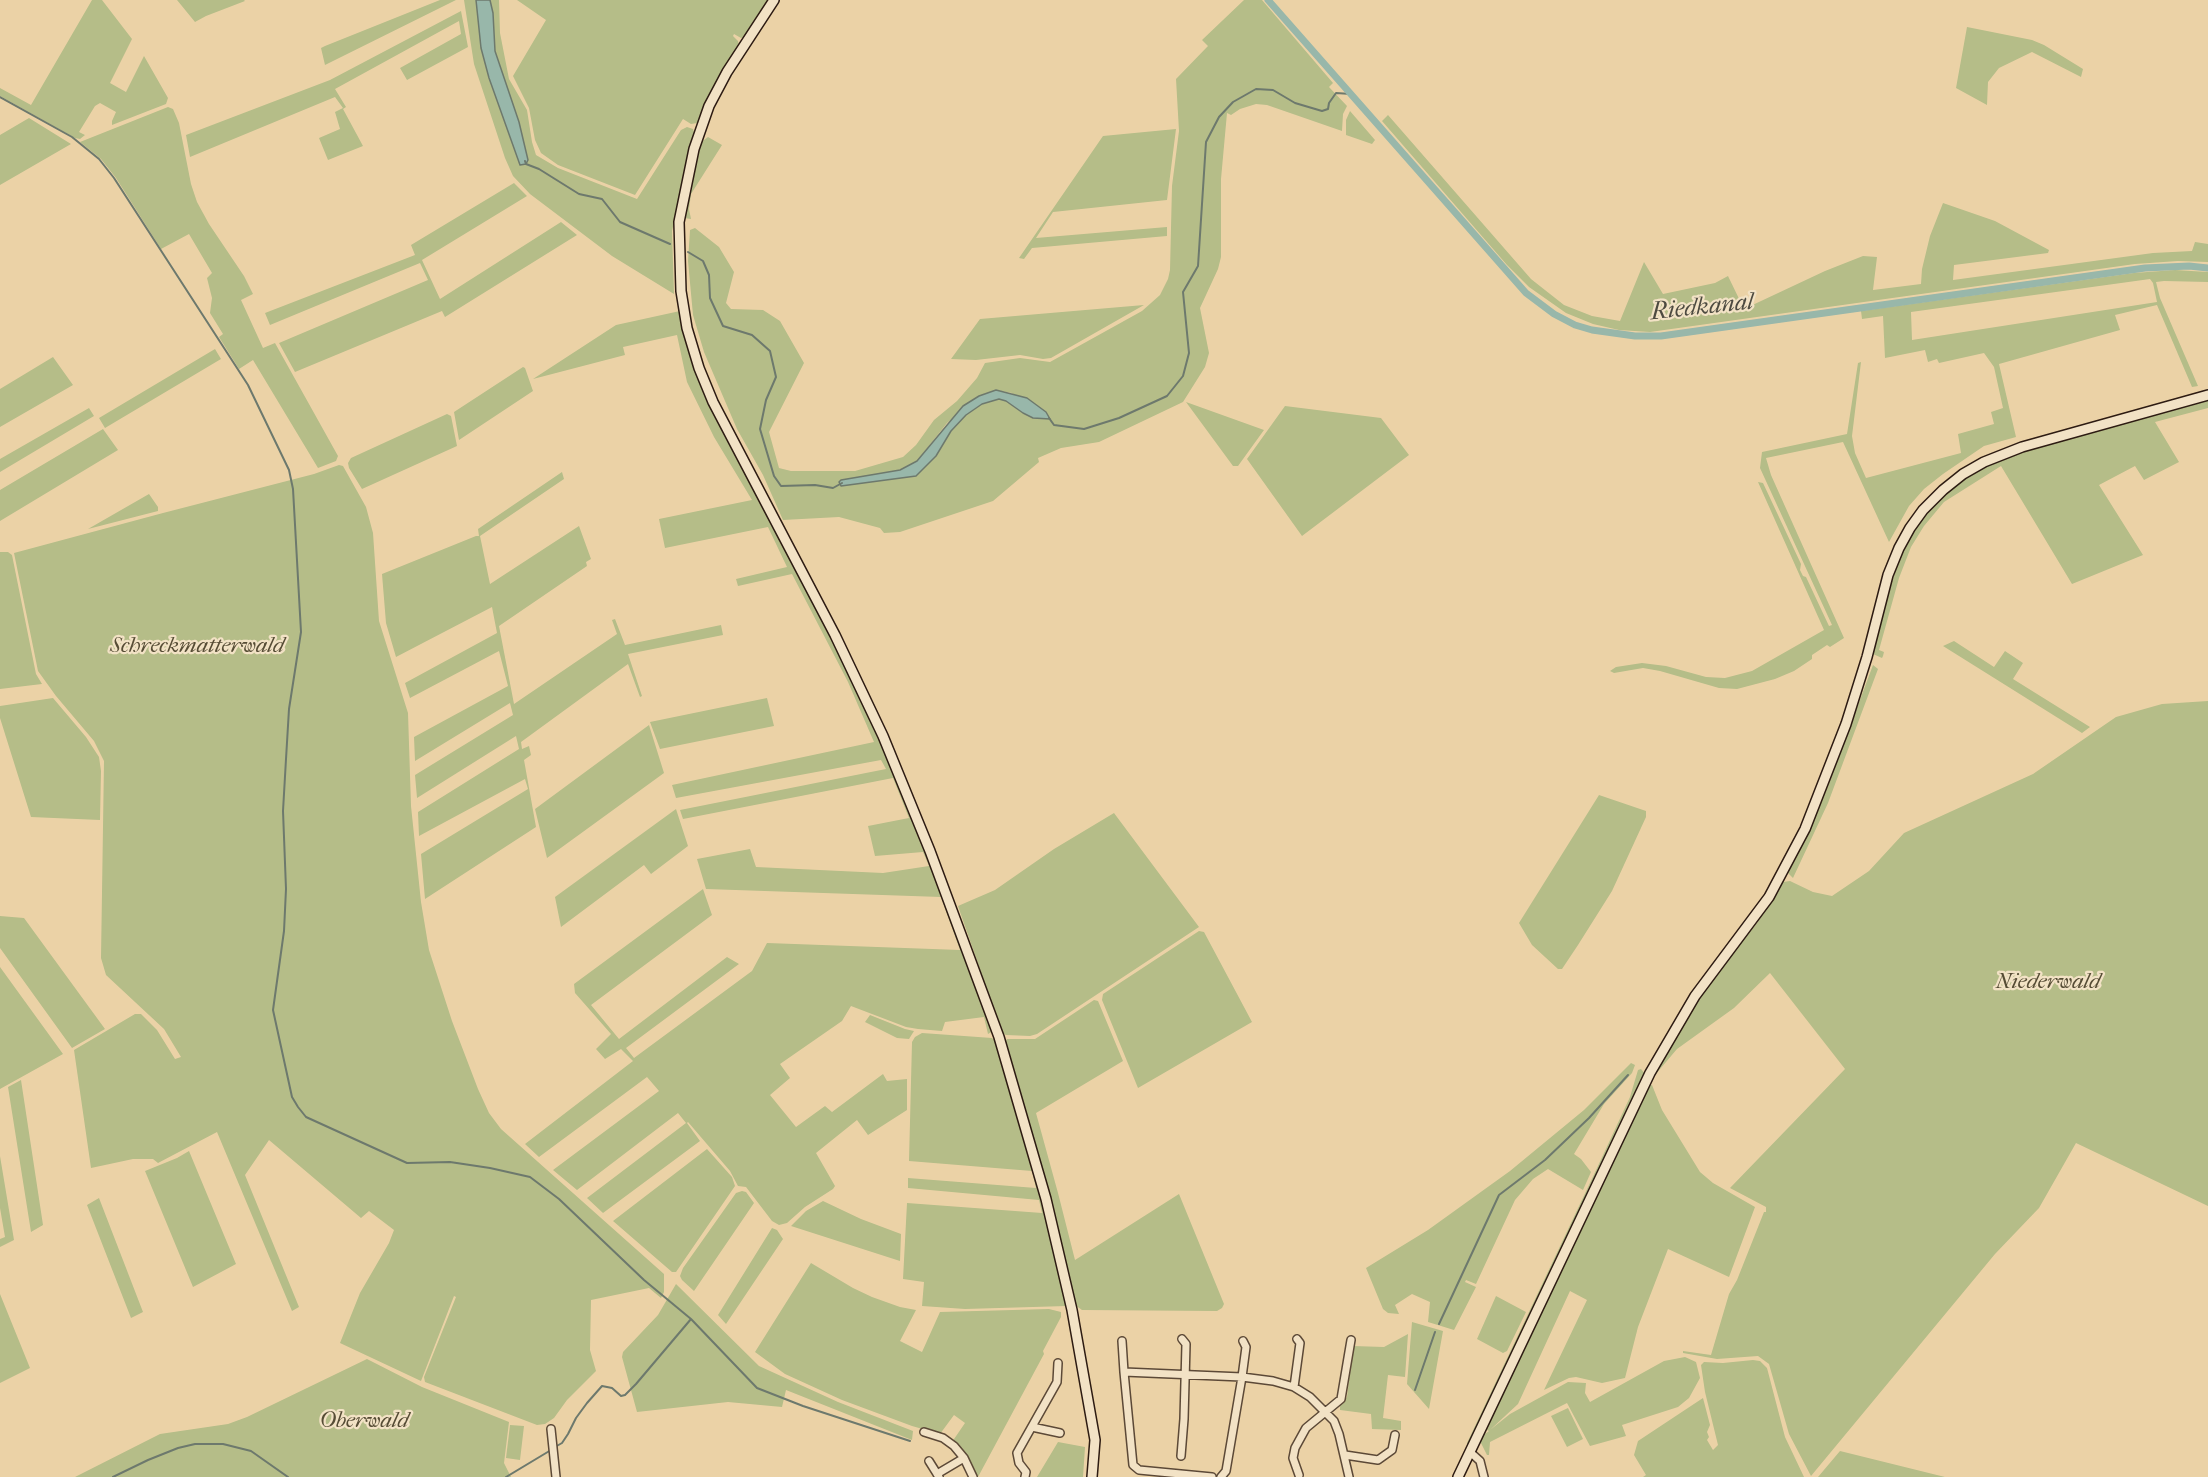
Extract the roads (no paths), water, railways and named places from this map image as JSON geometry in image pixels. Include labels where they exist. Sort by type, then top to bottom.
[{"type":"main road","points":[[774,0],[727,72],[709,106],[694,149],[679,222],[681,291],[687,328],[699,368],[713,402],[835,635],[908,795],[954,911],[1002,1046],[1046,1199],[1069,1297],[1094,1432],[1092,1477]]},
{"type":"main road","points":[[1458,1477],[1650,1073],[1695,996],[1769,897],[1805,829],[1834,759],[1868,657],[1888,575],[1910,528],[1923,510],[1943,490],[1963,474],[1984,462],[2022,447],[2208,395]]},
{"type":"street","points":[[1180,1456],[1186,1344],[1182,1338]]},
{"type":"street","points":[[1294,1387],[1300,1343],[1297,1339]]},
{"type":"street","points":[[1299,1475],[1293,1458],[1294,1448],[1306,1428],[1341,1399],[1351,1340]]},
{"type":"street","points":[[1122,1341],[1133,1465],[1139,1470],[1212,1477]]},
{"type":"street","points":[[1225,1476],[1246,1347],[1243,1341]]},
{"type":"street","points":[[1025,1477],[1026,1472],[1019,1463],[1017,1453],[1057,1383],[1058,1363]]},
{"type":"street","points":[[1124,1372],[1242,1377],[1273,1380],[1294,1387],[1310,1397],[1337,1428],[1349,1477]]},
{"type":"street","points":[[1032,1427],[1060,1433]]},
{"type":"street","points":[[551,1429],[556,1477]]},
{"type":"street","points":[[924,1432],[943,1438],[959,1451],[973,1477]]},
{"type":"street","points":[[1345,1455],[1378,1460],[1392,1450],[1395,1435]]},
{"type":"street","points":[[1470,1452],[1480,1461],[1484,1477]]},
{"type":"street","points":[[930,1461],[938,1475],[964,1458]]},
{"type":"waterway","name":"Riedkanal","points":[[1268,0],[1526,293],[1554,314],[1575,325],[1592,330],[1635,336],[1661,336],[2145,268],[2189,266],[2208,268]]},
{"type":"waterway","points":[[1049,418],[1054,425],[1084,429],[1119,418],[1167,396],[1183,376],[1189,353],[1183,292],[1198,266],[1206,142],[1219,117],[1233,102],[1256,89],[1273,90],[1295,103],[1322,111],[1328,109],[1336,93],[1351,94]]},
{"type":"waterway","points":[[0,97],[72,137],[99,159],[114,178],[248,385],[289,470],[293,489],[301,632],[289,709],[283,811],[286,889],[284,931],[273,1010],[292,1097],[298,1107],[306,1117],[407,1163],[450,1162],[530,1177],[559,1199],[644,1280],[691,1319],[757,1388],[803,1406],[910,1441]]},
{"type":"waterway","points":[[525,161],[526,164],[539,169],[579,194],[602,199],[620,222],[670,244]]},
{"type":"waterway","points":[[688,252],[703,261],[709,275],[710,298],[723,326],[752,335],[770,351],[776,377],[766,400],[760,429],[774,476],[781,486],[815,485],[833,488],[842,483]]},
{"type":"waterway","points":[[1439,1324],[1499,1195],[1545,1160],[1589,1118],[1628,1075]]},
{"type":"waterway","points":[[555,1447],[562,1443],[576,1418],[602,1386],[612,1388],[621,1396],[625,1395],[691,1319]]},
{"type":"waterway","points":[[1415,1390],[1435,1332]]},
{"type":"waterway","points":[[113,1477],[148,1460],[195,1444],[223,1444],[251,1451],[288,1477]]},
{"type":"waterway","points":[[506,1477],[551,1450]]},
{"type":"park label","name":"Schreckmatterwald","points":[[197,647]]},
{"type":"park label","name":"Niederwald","points":[[2048,983]]},
{"type":"park label","name":"Oberwald","points":[[364,1422]]}]
